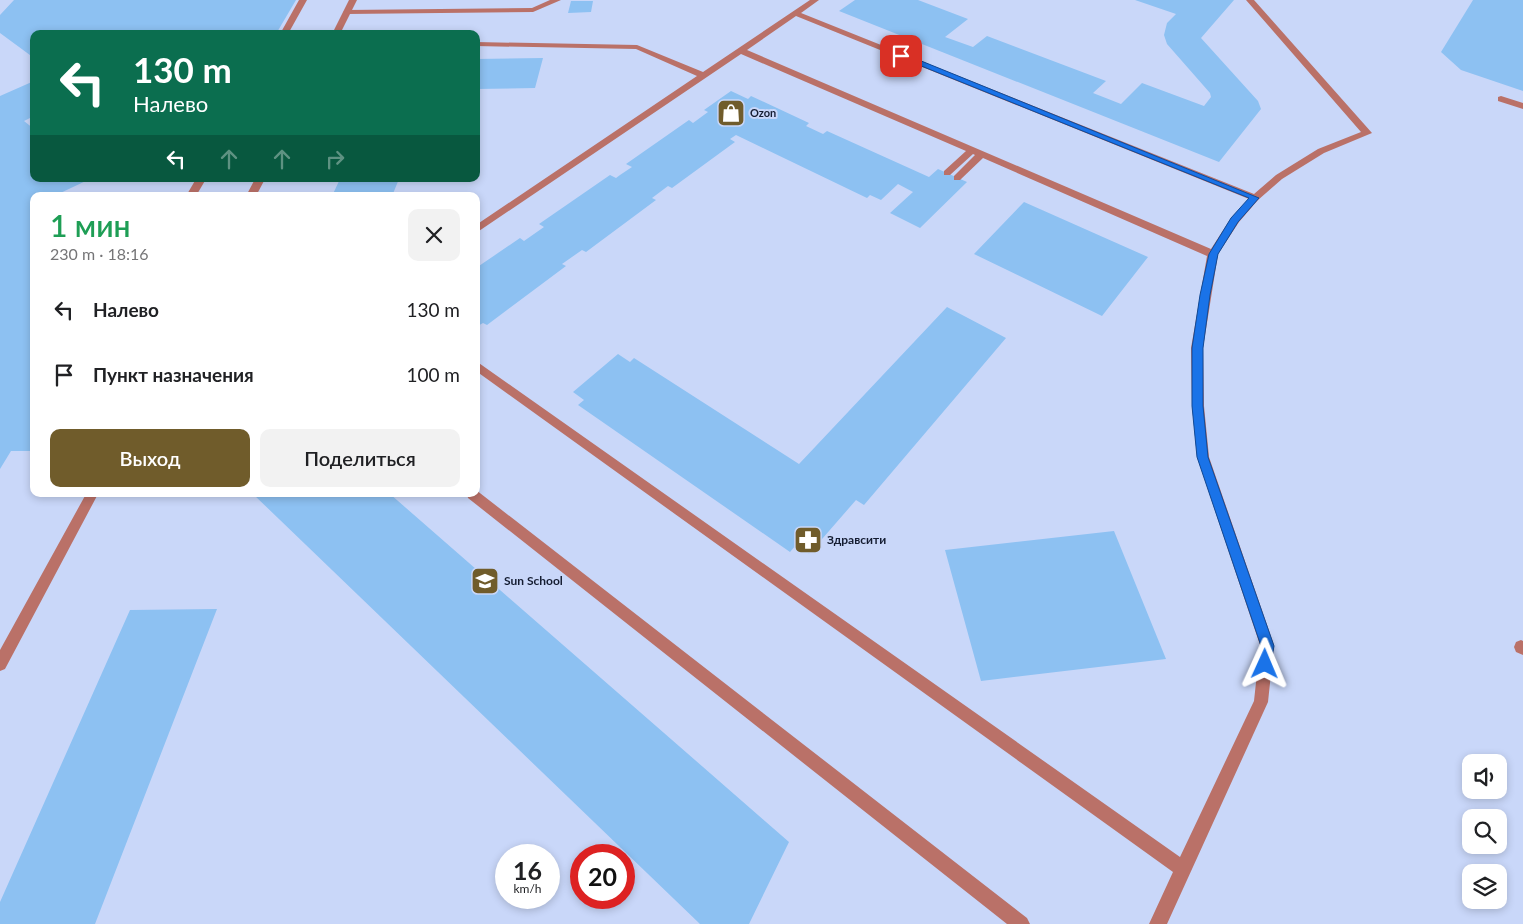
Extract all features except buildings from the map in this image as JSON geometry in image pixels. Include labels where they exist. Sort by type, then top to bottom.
[{"type":"street","points":[[286,30],[303,0]]},
{"type":"street","points":[[338,30],[354,0]]},
{"type":"street","points":[[347,12],[533,10],[557,0]]},
{"type":"street","points":[[480,227],[815,0]]},
{"type":"street","points":[[1158,924],[1261,702],[1267,646],[1203,457],[1198,406],[1197,348],[1213,254],[1235,220],[1255,198],[1279,177],[1320,152],[1367,133],[1250,0]]},
{"type":"street","points":[[795,13],[1255,198]]},
{"type":"street","points":[[480,44],[637,47],[702,76]]},
{"type":"street","points":[[740,50],[1213,254]]},
{"type":"street","points":[[1501,99],[1523,106]]},
{"type":"street","points":[[947,173],[972,150]]},
{"type":"street","points":[[957,178],[982,154]]},
{"type":"street","points":[[480,368],[1184,870]]},
{"type":"street","points":[[0,664],[90,497]]},
{"type":"street","points":[[477,497],[1021,924]]},
{"type":"place","name":"Ozon","points":[[731,113]]},
{"type":"place","name":"Здравсити","points":[[808,540]]},
{"type":"place","name":"Sun School","points":[[485,581]]},
{"type":"route","points":[[901,56],[1255,198],[1235,220],[1213,254],[1197,348],[1198,406],[1203,457],[1267,646],[1265,664]]}]
